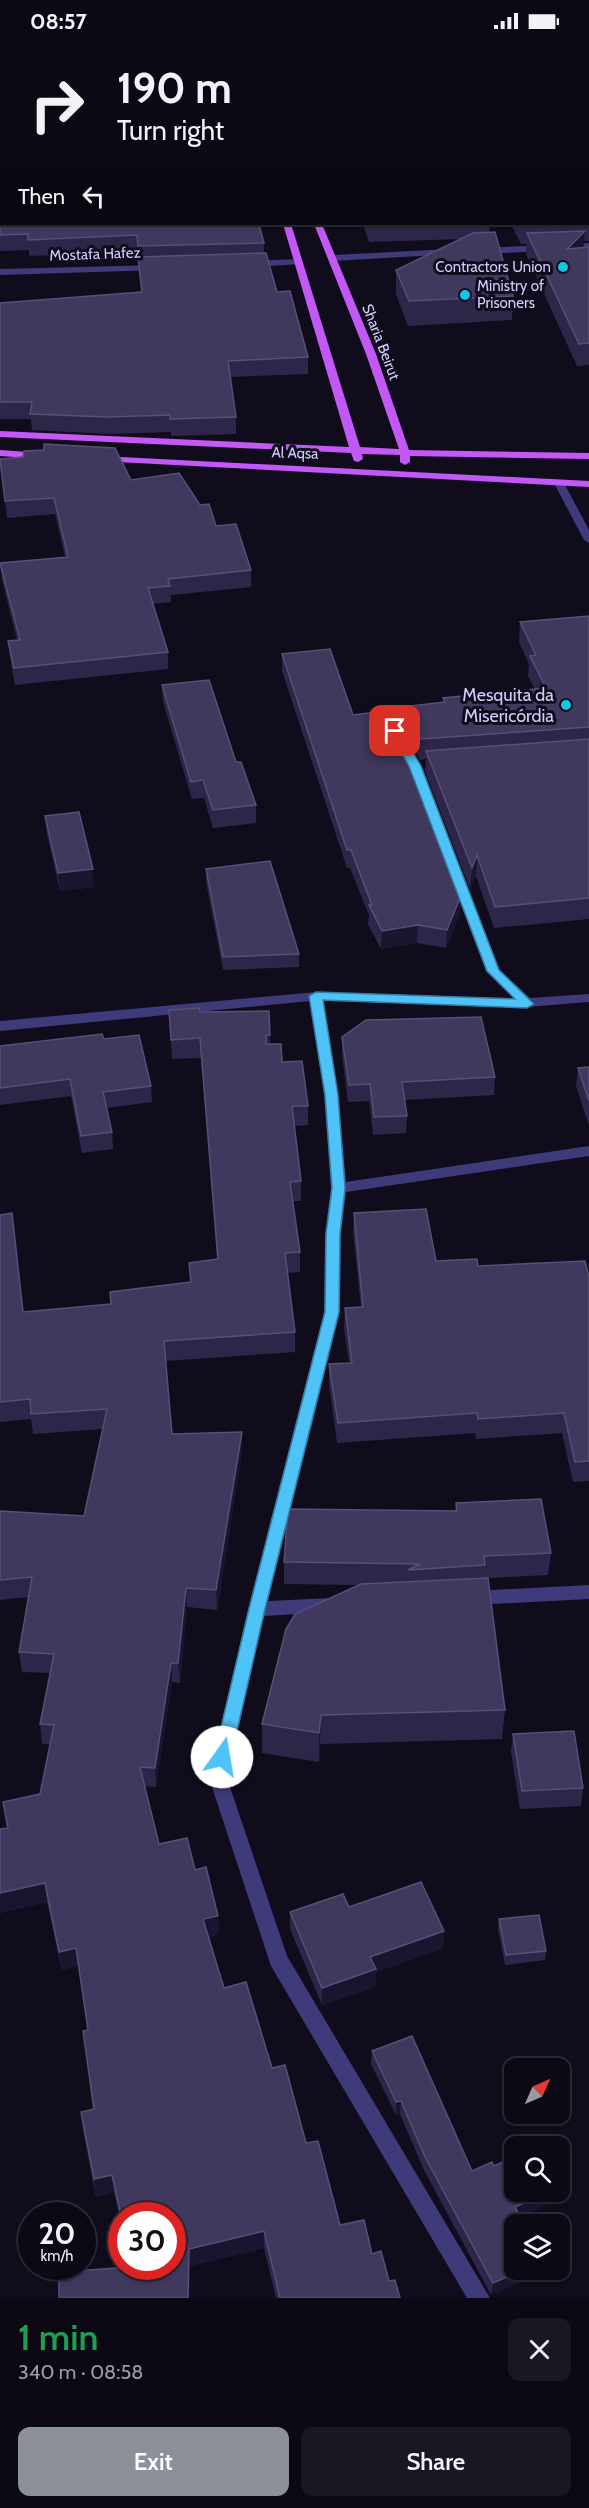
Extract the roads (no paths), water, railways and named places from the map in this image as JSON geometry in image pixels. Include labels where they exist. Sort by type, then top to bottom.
[{"type":"main road","points":[[287,225],[356,450],[360,471]]},
{"type":"main road","name":"Sharia Beirut","points":[[318,225],[333,258],[405,452],[404,474]]},
{"type":"main road","name":"Al Aqsa","points":[[0,434],[405,452],[589,456]]},
{"type":"main road","points":[[0,453],[59,457]]},
{"type":"main road","name":"Al Aqsa","points":[[94,459],[589,484]]},
{"type":"street","points":[[473,251],[589,246]]},
{"type":"street","points":[[333,258],[461,252]]},
{"type":"street","points":[[239,264],[299,262]]},
{"type":"street","name":"Mostafa Hafez","points":[[0,272],[167,266]]},
{"type":"street","points":[[559,483],[589,540]]},
{"type":"street","points":[[395,731],[421,766],[493,971],[527,1004]]},
{"type":"street","points":[[316,996],[331,1095],[339,1188],[333,1234],[332,1312],[257,1609],[218,1778],[278,1960],[479,2298]]},
{"type":"street","points":[[0,1026],[316,996],[527,1004],[589,998]]},
{"type":"street","points":[[339,1188],[589,1151]]},
{"type":"street","points":[[458,1598],[589,1592]]},
{"type":"street","points":[[257,1609],[352,1604]]},
{"type":"place","name":"Contractors Union","points":[[563,267]]},
{"type":"place","name":"Ministry of Prisoners","points":[[465,295]]},
{"type":"place","name":"Mesquita da Misericórdia","points":[[566,705]]}]
